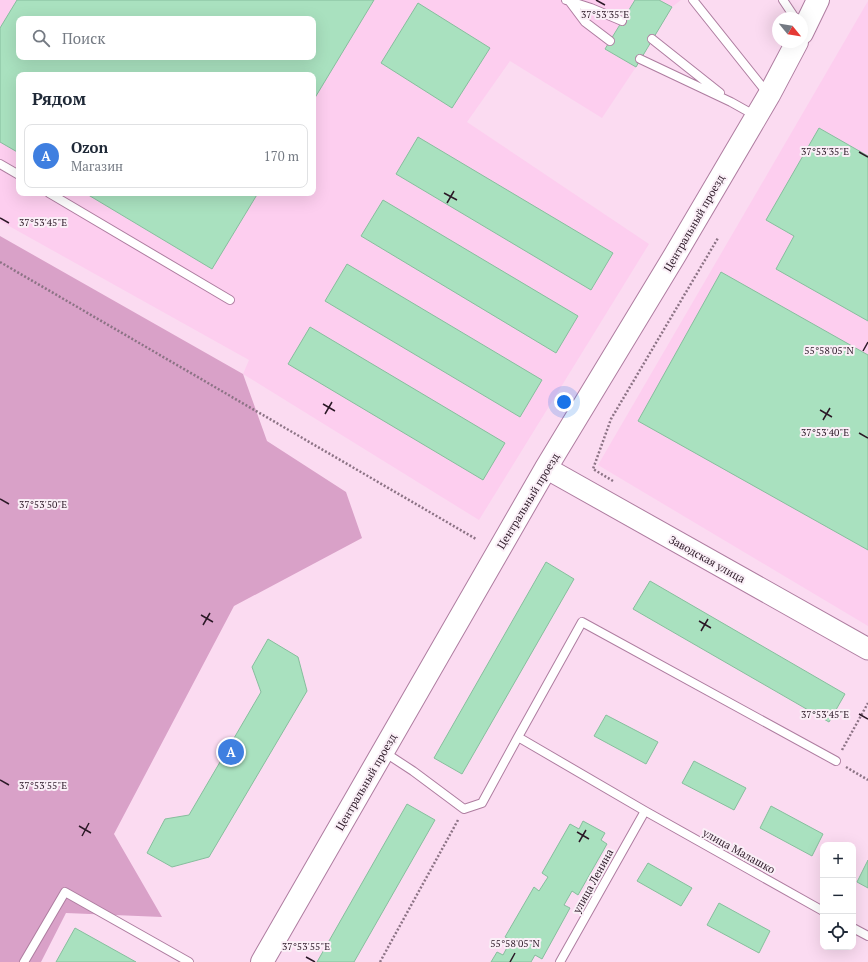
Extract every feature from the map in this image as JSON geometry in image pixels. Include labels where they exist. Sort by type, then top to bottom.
[{"type":"main road","name":"Центральный проезд","points":[[808,17],[818,0]]},
{"type":"main road","name":"Центральный проезд","points":[[262,962],[546,468],[675,255],[769,95],[791,48]]},
{"type":"street","name":"Заводская улица","points":[[546,468],[868,649]]},
{"type":"lane","points":[[693,0],[769,95]]},
{"type":"lane","points":[[783,0],[790,12]]},
{"type":"lane","points":[[568,1],[592,8],[622,21]]},
{"type":"lane","points":[[568,1],[584,22],[610,41]]},
{"type":"lane","points":[[652,39],[731,102]]},
{"type":"lane","points":[[640,59],[731,102],[756,116]]},
{"type":"lane","points":[[0,164],[16,173]]},
{"type":"lane","points":[[54,196],[230,300]]},
{"type":"lane","points":[[384,752],[413,771],[464,809],[482,803],[582,622],[836,761]]},
{"type":"lane","name":"улица Малашко","points":[[518,737],[645,811],[820,909]]},
{"type":"lane","name":"улица Ленина","points":[[560,962],[645,811]]},
{"type":"lane","points":[[24,962],[65,892],[189,962]]},
{"type":"lane","points":[[856,930],[868,936]]},
{"type":"path","points":[[614,481],[593,469],[611,419],[718,238]]},
{"type":"path","points":[[0,262],[476,538]]},
{"type":"path","points":[[868,703],[836,761],[868,780]]},
{"type":"path","points":[[380,962],[464,809]]},
{"type":"shaded area","points":[[0,0],[681,0],[672,7],[636,67],[602,118],[510,61],[467,122],[649,244],[479,520],[243,374],[249,360],[0,221]]},
{"type":"shaded area","points":[[868,1],[868,626],[598,465]]},
{"type":"shaded area","points":[[0,236],[243,374],[267,441],[346,492],[362,538],[234,606],[114,834],[162,917],[66,913],[41,962],[0,962]]},
{"type":"building","points":[[17,0],[374,0],[316,96],[316,72],[16,72],[16,151],[0,142],[0,28]]},
{"type":"building","points":[[635,0],[659,0],[672,7],[636,67],[605,49]]},
{"type":"building","points":[[418,3],[490,48],[452,108],[381,63]]},
{"type":"building","points":[[819,128],[868,156],[868,321],[776,269],[794,236],[766,220]]},
{"type":"building","points":[[418,137],[613,253],[591,290],[396,174]]},
{"type":"building","points":[[90,196],[256,196],[212,269]]},
{"type":"building","points":[[383,200],[578,316],[556,353],[361,236]]},
{"type":"building","points":[[347,264],[542,380],[520,417],[325,301]]},
{"type":"building","points":[[721,272],[868,355],[868,550],[638,421]]},
{"type":"building","points":[[310,327],[505,443],[483,480],[288,364]]},
{"type":"building","points":[[546,562],[574,579],[462,774],[434,758]]},
{"type":"building","points":[[650,581],[845,694],[829,722],[633,609]]},
{"type":"building","points":[[268,639],[298,657],[307,691],[209,857],[172,867],[147,853],[165,819],[189,815],[261,692],[252,667]]},
{"type":"building","points":[[606,715],[658,742],[646,764],[594,736]]},
{"type":"building","points":[[694,761],[746,788],[734,810],[682,783]]},
{"type":"building","points":[[407,804],[435,820],[354,962],[317,962]]},
{"type":"building","points":[[771,806],[823,834],[812,856],[760,828]]},
{"type":"building","points":[[583,821],[605,833],[601,840],[607,844],[578,895],[572,891],[564,905],[570,908],[542,959],[535,955],[531,962],[491,962],[497,952],[503,955],[511,940],[505,937],[534,887],[539,891],[548,877],[542,873],[570,824],[579,829]]},
{"type":"building","points":[[868,860],[868,888],[857,882]]},
{"type":"building","points":[[648,863],[692,888],[681,906],[637,881]]},
{"type":"building","points":[[719,903],[770,931],[759,953],[707,925]]},
{"type":"building","points":[[75,928],[136,962],[56,962]]},
{"type":"place","name":"Ozon","points":[[231,752]]}]
